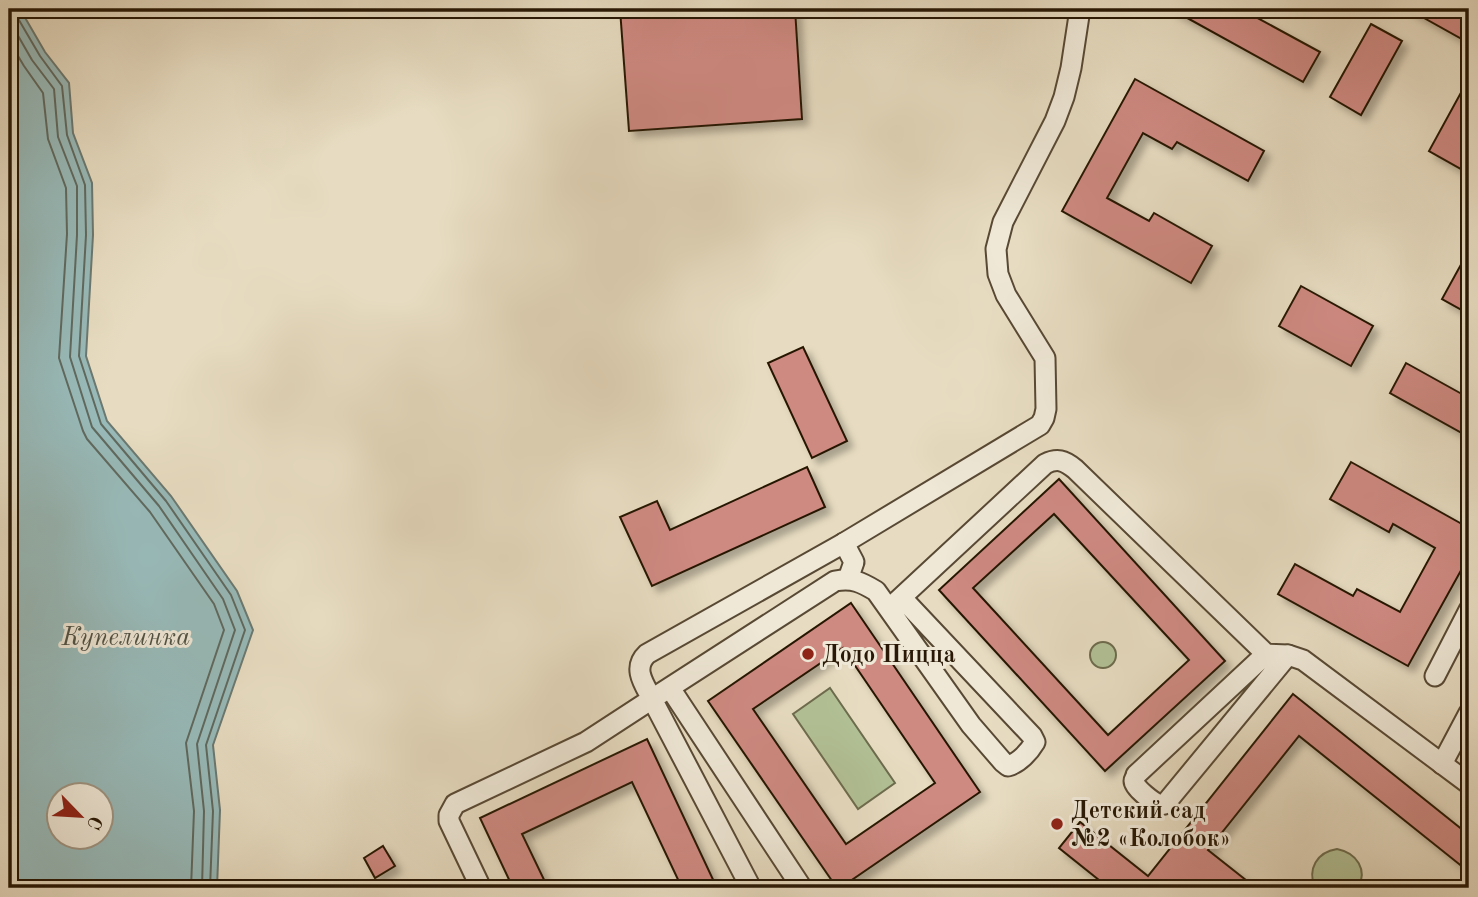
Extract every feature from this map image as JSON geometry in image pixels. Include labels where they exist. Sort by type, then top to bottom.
[{"type":"street","points":[[751,888],[640,675],[641,659],[844,543],[1040,425],[1044,418],[1045,358],[1006,295],[998,274],[996,249],[1003,222],[1055,121],[1064,97],[1080,9]]},
{"type":"street","points":[[895,604],[1045,464],[1053,460],[1067,462],[1266,654],[1288,655],[1303,660],[1469,784]]},
{"type":"street","points":[[844,543],[854,562],[848,579]]},
{"type":"street","points":[[481,888],[449,821],[455,804],[586,742],[835,581],[848,579],[864,583],[895,604],[1032,736],[1035,742],[1031,749],[1014,764],[1008,766],[1003,762],[971,724],[895,604]]},
{"type":"street","points":[[1435,676],[1469,610]]},
{"type":"street","points":[[1266,654],[1136,775],[1136,786],[1155,803],[1160,806],[1165,804],[1288,655]]},
{"type":"street","points":[[670,688],[802,888]]},
{"type":"street","points":[[1442,764],[1469,713]]},
{"type":"green space","points":[[1103,642],[1112,646],[1116,655],[1112,664],[1103,668],[1094,664],[1090,655],[1094,646]]},
{"type":"green space","points":[[830,688],[895,783],[858,809],[793,714]]},
{"type":"green space","points":[[1337,849],[1350,854],[1359,863],[1362,875],[1358,888],[1315,888],[1312,874],[1316,862],[1324,854]]},
{"type":"water","name":"Купелинка","points":[[9,9],[20,9],[45,52],[69,83],[73,133],[92,183],[93,235],[86,356],[107,421],[171,496],[237,591],[253,630],[213,745],[220,810],[217,888],[9,888]]},
{"type":"building","points":[[620,9],[795,9],[802,119],[629,131]]},
{"type":"building","points":[[1171,9],[1241,9],[1320,52],[1303,82]]},
{"type":"building","points":[[1408,9],[1469,9],[1469,43]]},
{"type":"building","points":[[1371,24],[1402,41],[1361,115],[1330,97]]},
{"type":"building","points":[[1469,78],[1469,153],[1461,169],[1429,151]]},
{"type":"building","points":[[1135,79],[1264,151],[1248,181],[1177,142],[1172,149],[1143,133],[1107,198],[1149,221],[1154,213],[1212,246],[1191,283],[1062,211]]},
{"type":"building","points":[[1469,250],[1469,314],[1442,299]]},
{"type":"building","points":[[1301,286],[1373,326],[1351,366],[1279,326]]},
{"type":"building","points":[[803,347],[847,441],[812,458],[768,363]]},
{"type":"building","points":[[1406,363],[1469,398],[1469,437],[1390,393]]},
{"type":"building","points":[[1351,462],[1469,528],[1469,556],[1408,666],[1278,594],[1295,564],[1353,596],[1357,589],[1400,612],[1435,548],[1393,524],[1389,532],[1330,499]]},
{"type":"building","points":[[807,467],[825,507],[652,586],[620,517],[657,501],[670,530]]},
{"type":"building","points":[[1059,479],[1225,661],[1105,771],[939,590]],"holes":[[[1054,514],[1189,660],[1108,735],[973,588]]]},
{"type":"building","points":[[851,603],[980,792],[837,888],[708,701]],"holes":[[[843,648],[935,783],[846,844],[753,709]]]},
{"type":"building","points":[[1293,694],[1469,835],[1469,872],[1299,736],[1208,850],[1256,888],[1109,888],[1059,848],[1080,822],[1148,876]]},
{"type":"building","points":[[647,739],[717,888],[682,888],[632,782],[522,834],[548,888],[513,888],[480,818]]},
{"type":"building","points":[[383,846],[395,866],[375,878],[364,858]]},
{"type":"place","name":"Додо Пицца","points":[[808,654]]},
{"type":"place","name":"Детский сад №2 «Колобок»","points":[[1057,824]]}]
